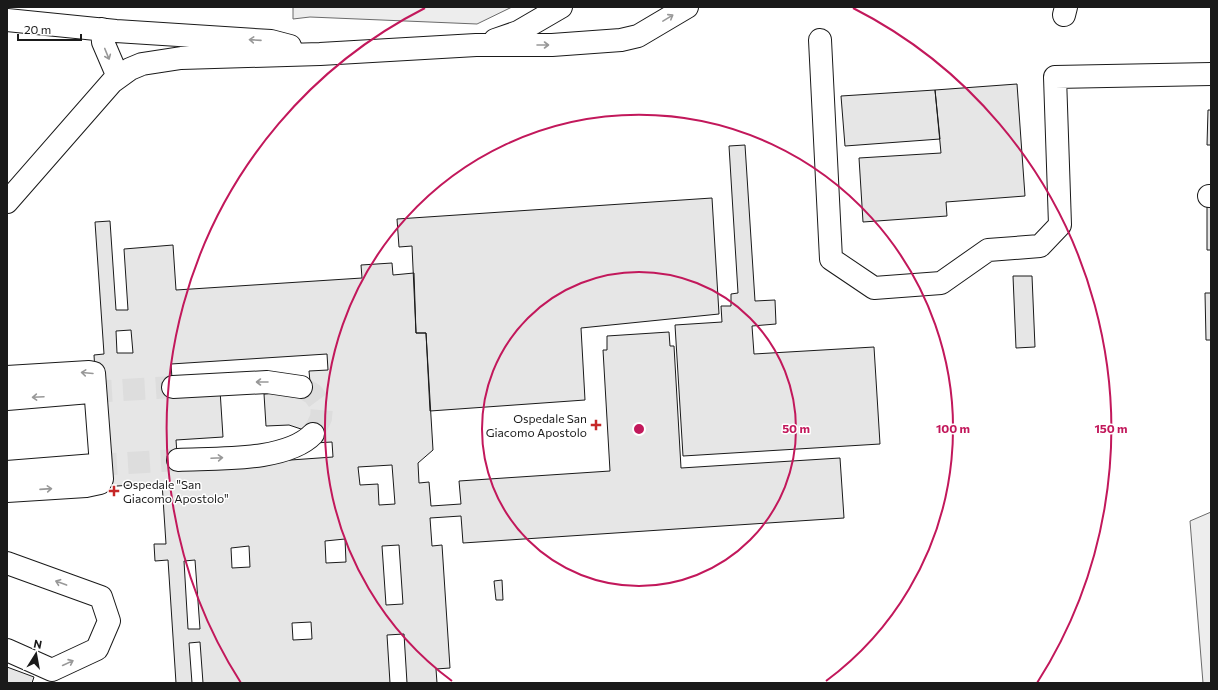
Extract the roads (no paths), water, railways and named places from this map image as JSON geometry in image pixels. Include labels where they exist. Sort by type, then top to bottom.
[{"type":"lane","points":[[518,32],[554,7]]},
{"type":"lane","points":[[476,44],[494,41],[518,32],[561,7]]},
{"type":"lane","points":[[7,202],[84,113],[118,77],[142,64],[166,60],[320,54],[476,44],[552,45],[630,39],[687,7]]},
{"type":"lane","points":[[7,20],[109,30],[271,41],[320,54]]},
{"type":"lane","points":[[109,30],[103,42],[118,77]]},
{"type":"lane","points":[[820,40],[831,259],[874,288],[941,282],[988,250],[1040,246],[1060,225],[1055,77],[1211,74]]},
{"type":"lane","points":[[7,377],[89,372],[94,373],[102,481],[97,484],[86,486],[7,491]]},
{"type":"lane","points":[[173,387],[268,382],[301,387]]},
{"type":"lane","points":[[7,399],[90,392]]},
{"type":"lane","points":[[178,460],[236,457],[272,452],[302,443],[313,434]]},
{"type":"lane","points":[[7,472],[95,465]]},
{"type":"lane","points":[[7,563],[101,597],[109,621],[97,649],[52,670],[7,650]]},
{"type":"tunnel","points":[[90,392],[173,387]]},
{"type":"tunnel","points":[[301,387],[313,394],[322,406],[321,418],[313,434]]},
{"type":"tunnel","points":[[95,465],[178,460]]},
{"type":"place","name":"Ospedale San Giacomo Apostolo","points":[[596,425]]},
{"type":"place","name":"Ospedale \"San Giacomo Apostolo\"","points":[[114,491]]}]
